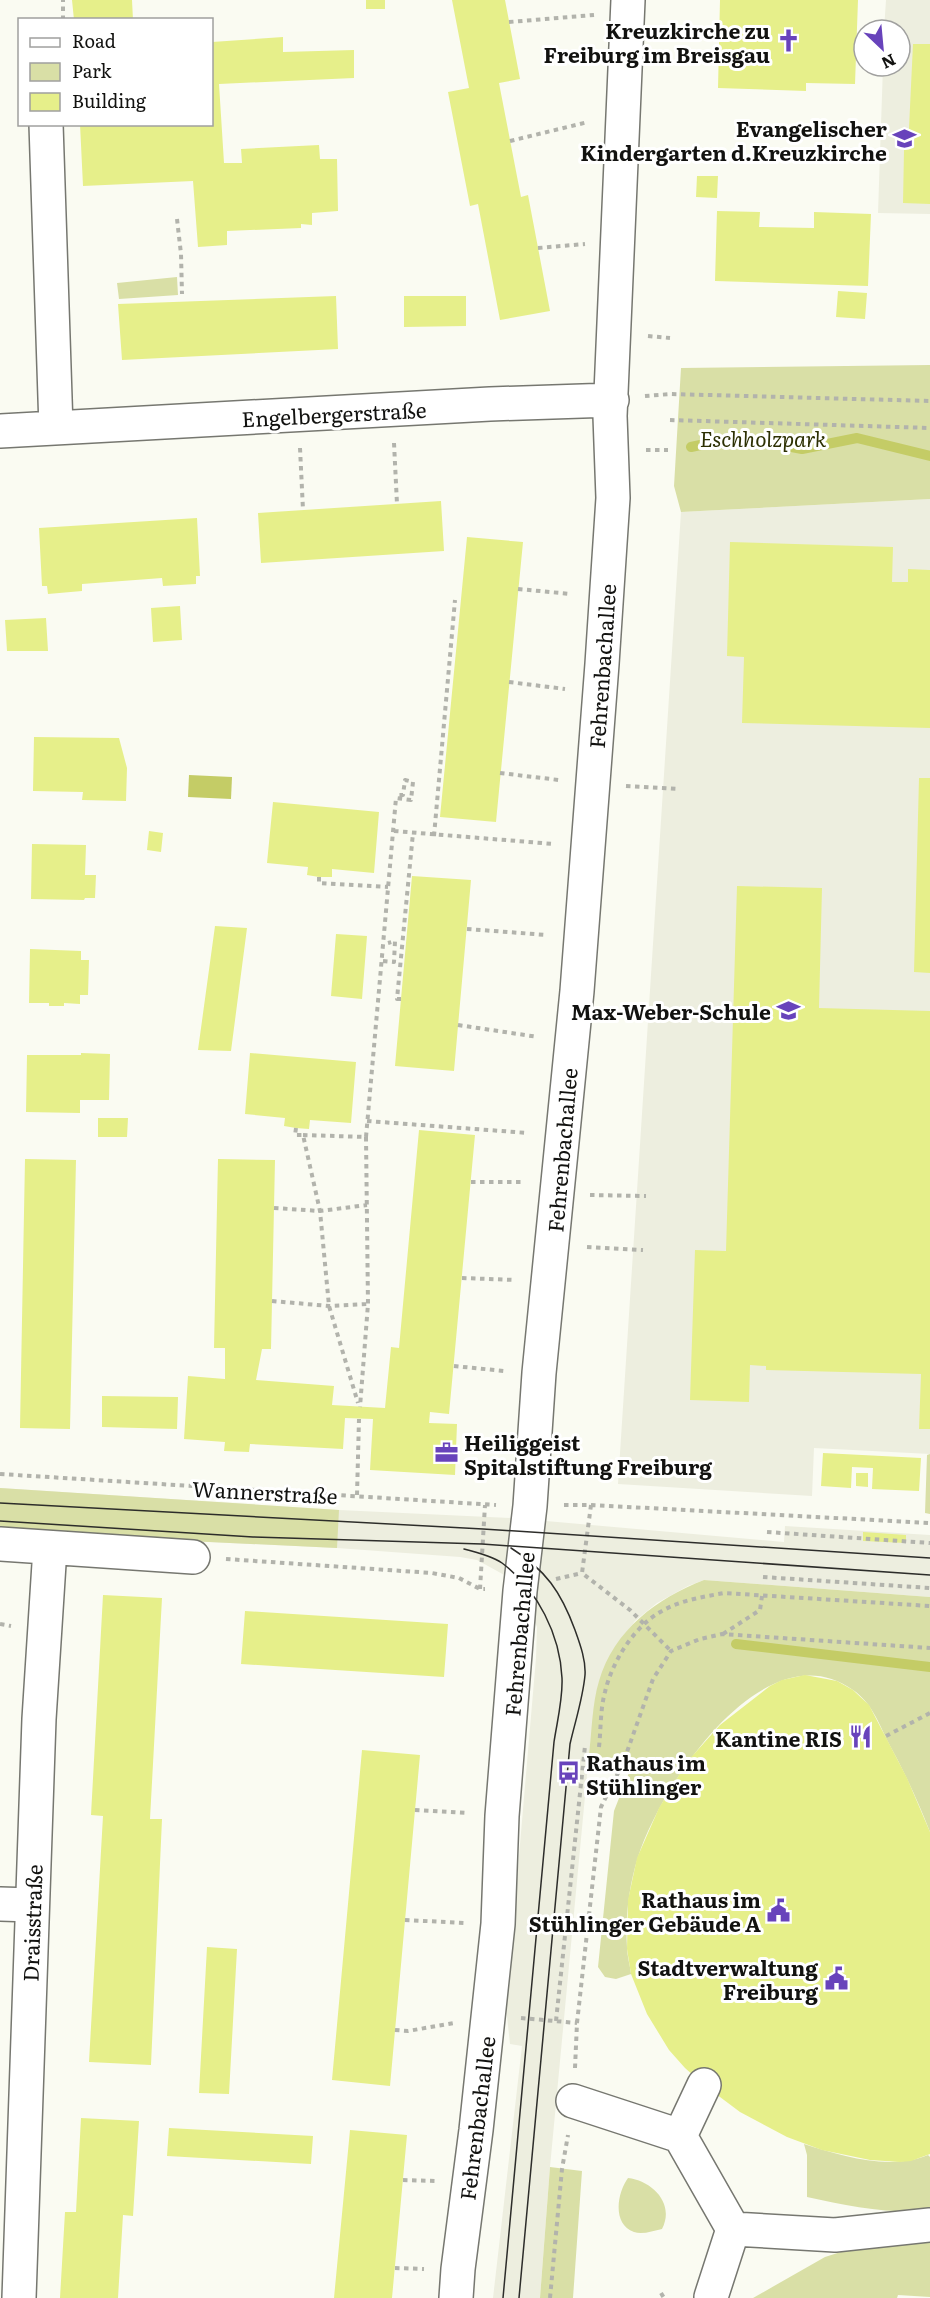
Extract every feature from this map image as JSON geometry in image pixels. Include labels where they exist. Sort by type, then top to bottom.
[{"type":"street","name":"Fehrenbachallee","points":[[456,2298],[498,1924],[502,1816],[520,1591],[530,1506],[538,1373],[581,937],[600,693],[613,498],[610,416],[628,6]]},
{"type":"street","points":[[46,126],[56,428]]},
{"type":"street","name":"Engelbergerstraße","points":[[0,430],[612,400]]},
{"type":"street","points":[[0,1545],[193,1557]]},
{"type":"street","name":"Draisstraße","points":[[19,2298],[16,1904],[39,1719],[50,1548]]},
{"type":"street","points":[[680,2136],[704,2085]]},
{"type":"street","points":[[573,2101],[680,2136],[733,2229],[711,2297]]},
{"type":"street","points":[[733,2229],[835,2235],[930,2225]]},
{"type":"path","points":[[63,0],[63,18]]},
{"type":"path","points":[[509,22],[628,6]]},
{"type":"path","points":[[510,141],[624,114]]},
{"type":"path","points":[[177,219],[182,294]]},
{"type":"path","points":[[538,248],[618,241]]},
{"type":"path","points":[[612,400],[671,394],[930,401]]},
{"type":"path","points":[[393,409],[397,504]]},
{"type":"path","points":[[298,414],[303,510]]},
{"type":"path","points":[[670,420],[930,428]]},
{"type":"path","points":[[518,589],[606,598]]},
{"type":"path","points":[[434,836],[456,622],[456,600]]},
{"type":"path","points":[[509,682],[600,693]]},
{"type":"path","points":[[500,773],[592,784],[679,789]]},
{"type":"path","points":[[303,1135],[320,1211],[329,1305],[360,1407],[369,1304],[367,1121],[396,798],[411,800],[413,782],[405,780],[403,795],[399,795]]},
{"type":"path","points":[[394,831],[434,836],[588,846]]},
{"type":"path","points":[[401,999],[397,999],[403,960],[413,833]]},
{"type":"path","points":[[320,877],[319,883],[388,887]]},
{"type":"path","points":[[467,929],[581,937]]},
{"type":"path","points":[[383,961],[393,962],[395,941],[388,943]]},
{"type":"path","points":[[458,1025],[571,1042]]},
{"type":"path","points":[[367,1121],[562,1136]]},
{"type":"path","points":[[296,1128],[295,1135],[366,1137]]},
{"type":"path","points":[[471,1182],[557,1183]]},
{"type":"path","points":[[622,1196],[646,1196]]},
{"type":"path","points":[[274,1208],[320,1211],[367,1205]]},
{"type":"path","points":[[619,1250],[643,1250]]},
{"type":"path","points":[[462,1278],[548,1280]]},
{"type":"path","points":[[272,1301],[329,1305],[369,1304]]},
{"type":"path","points":[[454,1366],[465,1368]]},
{"type":"path","points":[[357,1495],[359,1419]]},
{"type":"path","name":"Wannerstraße","points":[[0,1474],[170,1486],[357,1495],[485,1505],[591,1505],[930,1523]]},
{"type":"path","points":[[480,1589],[485,1505]]},
{"type":"path","points":[[591,1505],[582,1573],[645,1624],[671,1651]]},
{"type":"path","points":[[767,1532],[930,1543]]},
{"type":"path","points":[[193,1557],[432,1573],[459,1578],[480,1589],[520,1591]]},
{"type":"path","points":[[763,1576],[930,1588]]},
{"type":"path","points":[[599,1748],[604,1694],[612,1669],[635,1634],[662,1611],[691,1599],[724,1593],[930,1606]]},
{"type":"path","points":[[722,1634],[760,1610],[762,1596]]},
{"type":"path","points":[[550,2298],[562,2169],[573,2101],[577,2023],[601,1807],[623,1763],[653,1679],[671,1651],[700,1639],[722,1634],[930,1648]]},
{"type":"path","points":[[886,1736],[930,1713]]},
{"type":"path","points":[[556,2021],[585,1746]]},
{"type":"path","points":[[415,1810],[430,1811]]},
{"type":"path","points":[[405,1920],[498,1924]]},
{"type":"path","points":[[395,2030],[408,2031],[488,2017],[577,2023]]},
{"type":"path","points":[[403,2180],[410,2180]]},
{"type":"path","points":[[395,2268],[404,2268]]},
{"type":"shaded area","name":"Evangelischer Kindergarten d.Kreuzkirche","points":[[886,0],[930,0],[930,214],[878,213],[883,78],[912,78],[912,18],[885,18]]},
{"type":"shaded area","name":"Max-Weber-Schule","points":[[930,499],[930,1454],[814,1448],[812,1496],[618,1484],[681,512]]},
{"type":"shaded area","points":[[189,775],[232,777],[231,799],[188,797]]},
{"type":"shaded area","points":[[0,1488],[339,1510],[512,1518],[784,1542],[785,1526],[930,1535],[930,1597],[704,1580],[657,1603],[635,1621],[611,1653],[599,1682],[589,1754],[540,2298],[493,2298],[522,2046],[510,2044],[506,2007],[536,1658],[537,1627],[529,1608],[508,1577],[477,1560],[460,1557],[337,1548],[39,1534]]},
{"type":"green space","points":[[177,277],[178,295],[119,299],[117,283]]},
{"type":"green space","name":"Eschholzpark","points":[[930,365],[930,499],[681,512],[674,486],[681,368]]},
{"type":"green space","points":[[930,1454],[930,1514],[925,1513],[927,1455]]},
{"type":"green space","points":[[0,1488],[339,1510],[337,1548],[0,1532]]},
{"type":"green space","points":[[704,1580],[930,1597],[930,1832],[878,1720],[865,1701],[853,1690],[819,1676],[785,1680],[752,1697],[720,1724],[692,1757],[668,1793],[650,1827],[632,1879],[627,1924],[627,1950],[631,1974],[616,1979],[605,1977],[598,1967],[614,1811],[632,1765],[589,1754],[599,1681],[615,1646],[626,1631],[654,1606]]},
{"type":"green space","points":[[804,2144],[850,2157],[882,2162],[913,2160],[928,2155],[930,2157],[930,2211],[868,2208],[807,2197],[807,2155]]},
{"type":"green space","points":[[550,2167],[582,2171],[573,2298],[540,2298]]},
{"type":"green space","points":[[628,2178],[646,2184],[659,2195],[666,2211],[662,2229],[637,2233],[627,2228],[622,2222],[619,2200]]},
{"type":"green space","points":[[930,2233],[930,2297],[898,2295],[897,2298],[753,2298],[825,2257],[888,2237]]},
{"type":"building","points":[[72,0],[132,0],[133,18],[74,18]]},
{"type":"building","points":[[366,0],[385,0],[385,9],[366,9]]},
{"type":"building","points":[[452,0],[505,0],[520,79],[499,83],[521,197],[528,195],[550,311],[500,320],[478,204],[470,206],[448,92],[469,88]]},
{"type":"building","name":"Kreuzkirche zu Freiburg im Breisgau","points":[[720,0],[858,0],[857,18],[852,18],[852,78],[855,78],[855,84],[806,83],[806,91],[718,88]]},
{"type":"building","points":[[283,37],[283,52],[354,50],[354,78],[219,84],[224,163],[242,163],[241,149],[319,145],[320,159],[337,159],[338,211],[312,213],[312,225],[301,224],[301,228],[227,231],[227,245],[198,247],[193,181],[83,186],[80,126],[213,126],[213,42]]},
{"type":"building","points":[[913,44],[930,44],[930,204],[903,203],[904,150],[908,149]]},
{"type":"building","points":[[697,176],[718,176],[717,198],[696,197]]},
{"type":"building","points":[[717,211],[760,212],[759,227],[814,228],[814,212],[871,214],[868,286],[715,281]]},
{"type":"building","points":[[838,291],[867,293],[865,319],[836,317]]},
{"type":"building","points":[[336,296],[338,349],[122,360],[118,304]]},
{"type":"building","points":[[404,296],[466,296],[466,326],[404,327]]},
{"type":"building","points":[[441,501],[444,551],[261,563],[258,513]]},
{"type":"building","points":[[197,518],[200,576],[196,576],[196,584],[163,586],[162,578],[82,584],[82,591],[48,594],[47,586],[42,586],[39,528]]},
{"type":"building","points":[[467,537],[523,542],[496,822],[440,817]]},
{"type":"building","points":[[730,542],[893,547],[892,582],[908,582],[908,569],[930,570],[930,728],[742,723],[744,657],[727,656]]},
{"type":"building","points":[[180,606],[182,640],[153,642],[151,608]]},
{"type":"building","points":[[46,618],[48,651],[7,651],[5,620]]},
{"type":"building","points":[[34,737],[119,738],[127,768],[126,801],[82,800],[83,792],[33,791]]},
{"type":"building","points":[[919,778],[930,778],[930,973],[914,972]]},
{"type":"building","points":[[273,802],[379,812],[374,873],[332,869],[332,877],[319,877],[307,875],[308,867],[267,863]]},
{"type":"building","points":[[149,831],[163,833],[161,852],[147,850]]},
{"type":"building","points":[[32,844],[86,845],[85,875],[96,875],[95,898],[84,900],[31,899]]},
{"type":"building","points":[[412,876],[471,880],[454,1071],[395,1066]]},
{"type":"building","points":[[737,886],[822,888],[819,1008],[930,1011],[930,1429],[919,1429],[921,1374],[766,1370],[766,1366],[750,1365],[749,1402],[690,1400],[695,1250],[726,1251]]},
{"type":"building","points":[[215,926],[247,928],[231,1051],[198,1050]]},
{"type":"building","points":[[336,934],[367,936],[362,999],[331,996]]},
{"type":"building","points":[[30,949],[81,951],[81,960],[89,960],[88,995],[80,995],[80,1004],[64,1003],[64,1006],[49,1006],[49,1003],[29,1003]]},
{"type":"building","points":[[81,1053],[110,1054],[109,1100],[80,1100],[80,1113],[26,1112],[27,1055],[81,1055]]},
{"type":"building","points":[[250,1053],[356,1062],[351,1123],[310,1120],[309,1129],[296,1128],[284,1126],[285,1118],[245,1114]]},
{"type":"building","points":[[98,1118],[128,1118],[127,1137],[98,1137]]},
{"type":"building","points":[[419,1130],[475,1135],[449,1414],[430,1412],[429,1423],[457,1424],[455,1475],[370,1470],[373,1419],[345,1418],[343,1449],[250,1444],[249,1452],[224,1451],[225,1442],[184,1439],[188,1376],[225,1379],[225,1348],[214,1348],[218,1159],[275,1160],[271,1349],[262,1349],[256,1380],[334,1386],[332,1405],[385,1408],[391,1347],[399,1348]]},
{"type":"building","points":[[25,1159],[76,1160],[70,1429],[20,1428]]},
{"type":"building","points":[[102,1396],[178,1397],[177,1429],[102,1427]]},
{"type":"building","points":[[823,1453],[921,1458],[919,1491],[872,1489],[873,1468],[852,1467],[851,1488],[821,1486]]},
{"type":"building","points":[[856,1473],[868,1473],[868,1487],[856,1486]]},
{"type":"building","points":[[863,1532],[906,1535],[906,1543],[863,1541]]},
{"type":"building","points":[[103,1595],[162,1598],[150,1819],[162,1819],[151,2065],[89,2062],[103,1816],[91,1815]]},
{"type":"building","points":[[245,1611],[448,1624],[444,1677],[241,1664]]},
{"type":"building","name":"Rathaus im Stühlinger Gebäude A","points":[[805,1675],[837,1681],[853,1690],[869,1705],[907,1778],[930,1832],[930,2154],[911,2161],[870,2160],[822,2150],[787,2137],[740,2112],[704,2085],[669,2050],[647,2014],[631,1974],[627,1949],[628,1900],[637,1858],[659,1808],[687,1762],[720,1725],[770,1686],[782,1680]]},
{"type":"building","points":[[362,1750],[420,1755],[390,2086],[332,2080]]},
{"type":"building","points":[[207,1947],[237,1949],[229,2094],[199,2093]]},
{"type":"building","points":[[81,2118],[139,2121],[133,2216],[123,2215],[118,2298],[60,2298],[65,2212],[76,2212]]},
{"type":"building","points":[[169,2128],[313,2136],[311,2164],[167,2156]]},
{"type":"building","points":[[350,2130],[407,2135],[392,2298],[334,2298]]},
{"type":"waterway","points":[[691,447],[738,437],[802,449],[857,438],[930,456]]},
{"type":"waterway","points":[[736,1644],[930,1667]]},
{"type":"tram line","points":[[0,1503],[483,1529],[930,1558]]},
{"type":"tram line","points":[[0,1521],[253,1537],[482,1544],[930,1575]]},
{"type":"tram line","points":[[511,1548],[534,1565],[558,1593],[575,1630],[585,1669],[583,1692],[570,1744],[519,2298]]},
{"type":"tram line","points":[[464,1549],[502,1563],[526,1586],[545,1614],[552,1630],[562,1678],[561,1702],[554,1742],[503,2298]]},
{"type":"place","name":"Kreuzkirche zu Freiburg im Breisgau","points":[[788,41]]},
{"type":"place","name":"Evangelischer Kindergarten d.Kreuzkirche","points":[[905,139]]},
{"type":"place","name":"Max-Weber-Schule","points":[[789,1010]]},
{"type":"place","name":"Heiliggeist Spitalstiftung Freiburg","points":[[446,1453]]},
{"type":"place","name":"Kantine RIS","points":[[860,1737]]},
{"type":"place","name":"Rathaus im Stühlinger","points":[[568,1773]]},
{"type":"place","name":"Rathaus im Stühlinger Gebäude A","points":[[779,1910]]},
{"type":"place","name":"Stadtverwaltung Freiburg","points":[[836,1978]]}]
